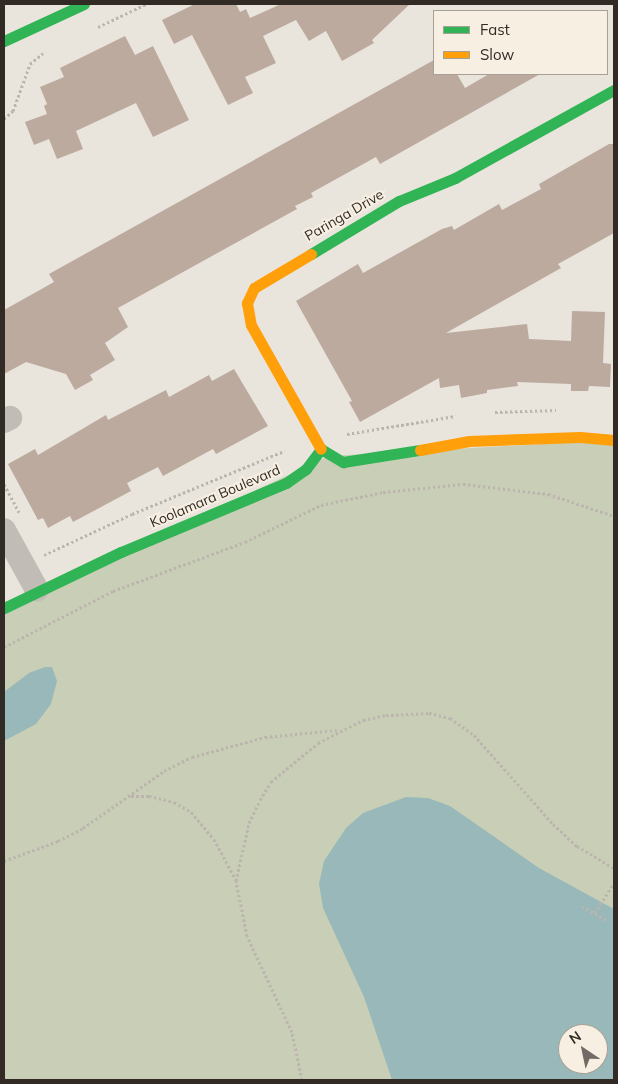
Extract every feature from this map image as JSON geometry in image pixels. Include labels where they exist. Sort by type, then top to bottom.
[{"type":"street","points":[[4,41],[84,4]]},
{"type":"street","name":"Paringa Drive","points":[[321,449],[251,325],[247,304],[254,288],[399,201],[455,178],[614,90]]},
{"type":"street","points":[[321,449],[335,459],[351,462],[470,442],[580,438],[614,440]]},
{"type":"street","name":"Koolamara Boulevard","points":[[4,608],[37,590],[286,483],[306,469],[321,449]]},
{"type":"street","points":[[4,530],[37,590]]},
{"type":"path","points":[[95,28],[146,4]]},
{"type":"path","points":[[4,119],[13,111],[30,64],[48,50]]},
{"type":"path","points":[[38,558],[132,514],[292,448]]},
{"type":"path","points":[[4,647],[112,591],[245,542],[321,505],[383,492],[463,484],[548,494],[614,516]]},
{"type":"path","points":[[236,881],[248,823],[271,782],[302,754],[337,730],[363,720],[406,712],[450,718],[474,735],[553,824],[577,846],[614,868]]},
{"type":"path","points":[[4,862],[58,841],[130,796],[164,771],[220,747],[306,731],[337,730]]},
{"type":"path","points":[[130,796],[149,796],[174,802],[191,812],[214,839],[236,881],[247,936],[292,1032],[302,1080]]},
{"type":"path","points":[[595,913],[614,883]]},
{"type":"path","points":[[582,906],[606,920]]},
{"type":"green space","points":[[614,440],[614,1080],[4,1080],[4,608],[329,456]]},
{"type":"water","points":[[45,667],[52,667],[57,681],[51,704],[36,724],[4,741],[4,692],[29,673]]},
{"type":"water","points":[[406,797],[428,798],[450,806],[539,868],[614,909],[614,1080],[392,1080],[364,997],[323,908],[319,884],[324,861],[346,828],[363,813]]},
{"type":"building","points":[[195,4],[236,4],[240,12],[246,9],[250,18],[281,4],[410,4],[372,40],[374,43],[342,61],[326,31],[309,41],[296,20],[263,36],[276,63],[245,77],[253,93],[228,105],[192,35],[174,44],[162,20]]},
{"type":"building","points":[[125,36],[135,55],[153,46],[189,120],[153,137],[136,103],[76,131],[83,149],[57,159],[49,139],[34,145],[25,122],[47,114],[44,106],[47,104],[40,87],[64,77],[60,68]]},
{"type":"building","points":[[433,61],[433,75],[458,75],[465,88],[487,75],[538,75],[380,164],[376,157],[311,193],[313,197],[295,206],[297,209],[118,308],[128,327],[105,343],[115,360],[90,375],[93,380],[75,390],[66,374],[26,362],[4,374],[4,310],[54,282],[49,274]]},
{"type":"building","points":[[609,144],[614,144],[614,233],[558,264],[561,268],[446,333],[527,324],[529,339],[571,341],[572,311],[605,312],[603,363],[611,364],[610,387],[589,386],[588,391],[571,391],[571,384],[517,382],[518,386],[487,390],[487,393],[461,398],[459,385],[440,388],[439,378],[360,422],[349,402],[352,401],[296,301],[358,264],[363,273],[442,229],[452,226],[454,230],[499,204],[502,210],[541,189],[539,184]]},
{"type":"building","points":[[234,369],[268,426],[216,454],[213,449],[163,476],[158,467],[127,483],[131,491],[73,522],[70,516],[48,528],[43,518],[38,520],[8,464],[35,449],[38,455],[106,415],[108,420],[166,390],[169,397],[209,375],[212,381]]},
{"type":"traffic: fast","points":[[4,41],[84,4]]},
{"type":"traffic: fast","points":[[311,254],[399,201],[455,178],[614,90]]},
{"type":"traffic: fast","points":[[4,608],[121,552],[286,483],[306,469],[321,449],[343,462],[420,450]]},
{"type":"traffic: slow","points":[[311,254],[254,288],[247,303],[251,325],[321,449]]},
{"type":"traffic: slow","points":[[420,450],[469,441],[580,437],[614,440]]}]
